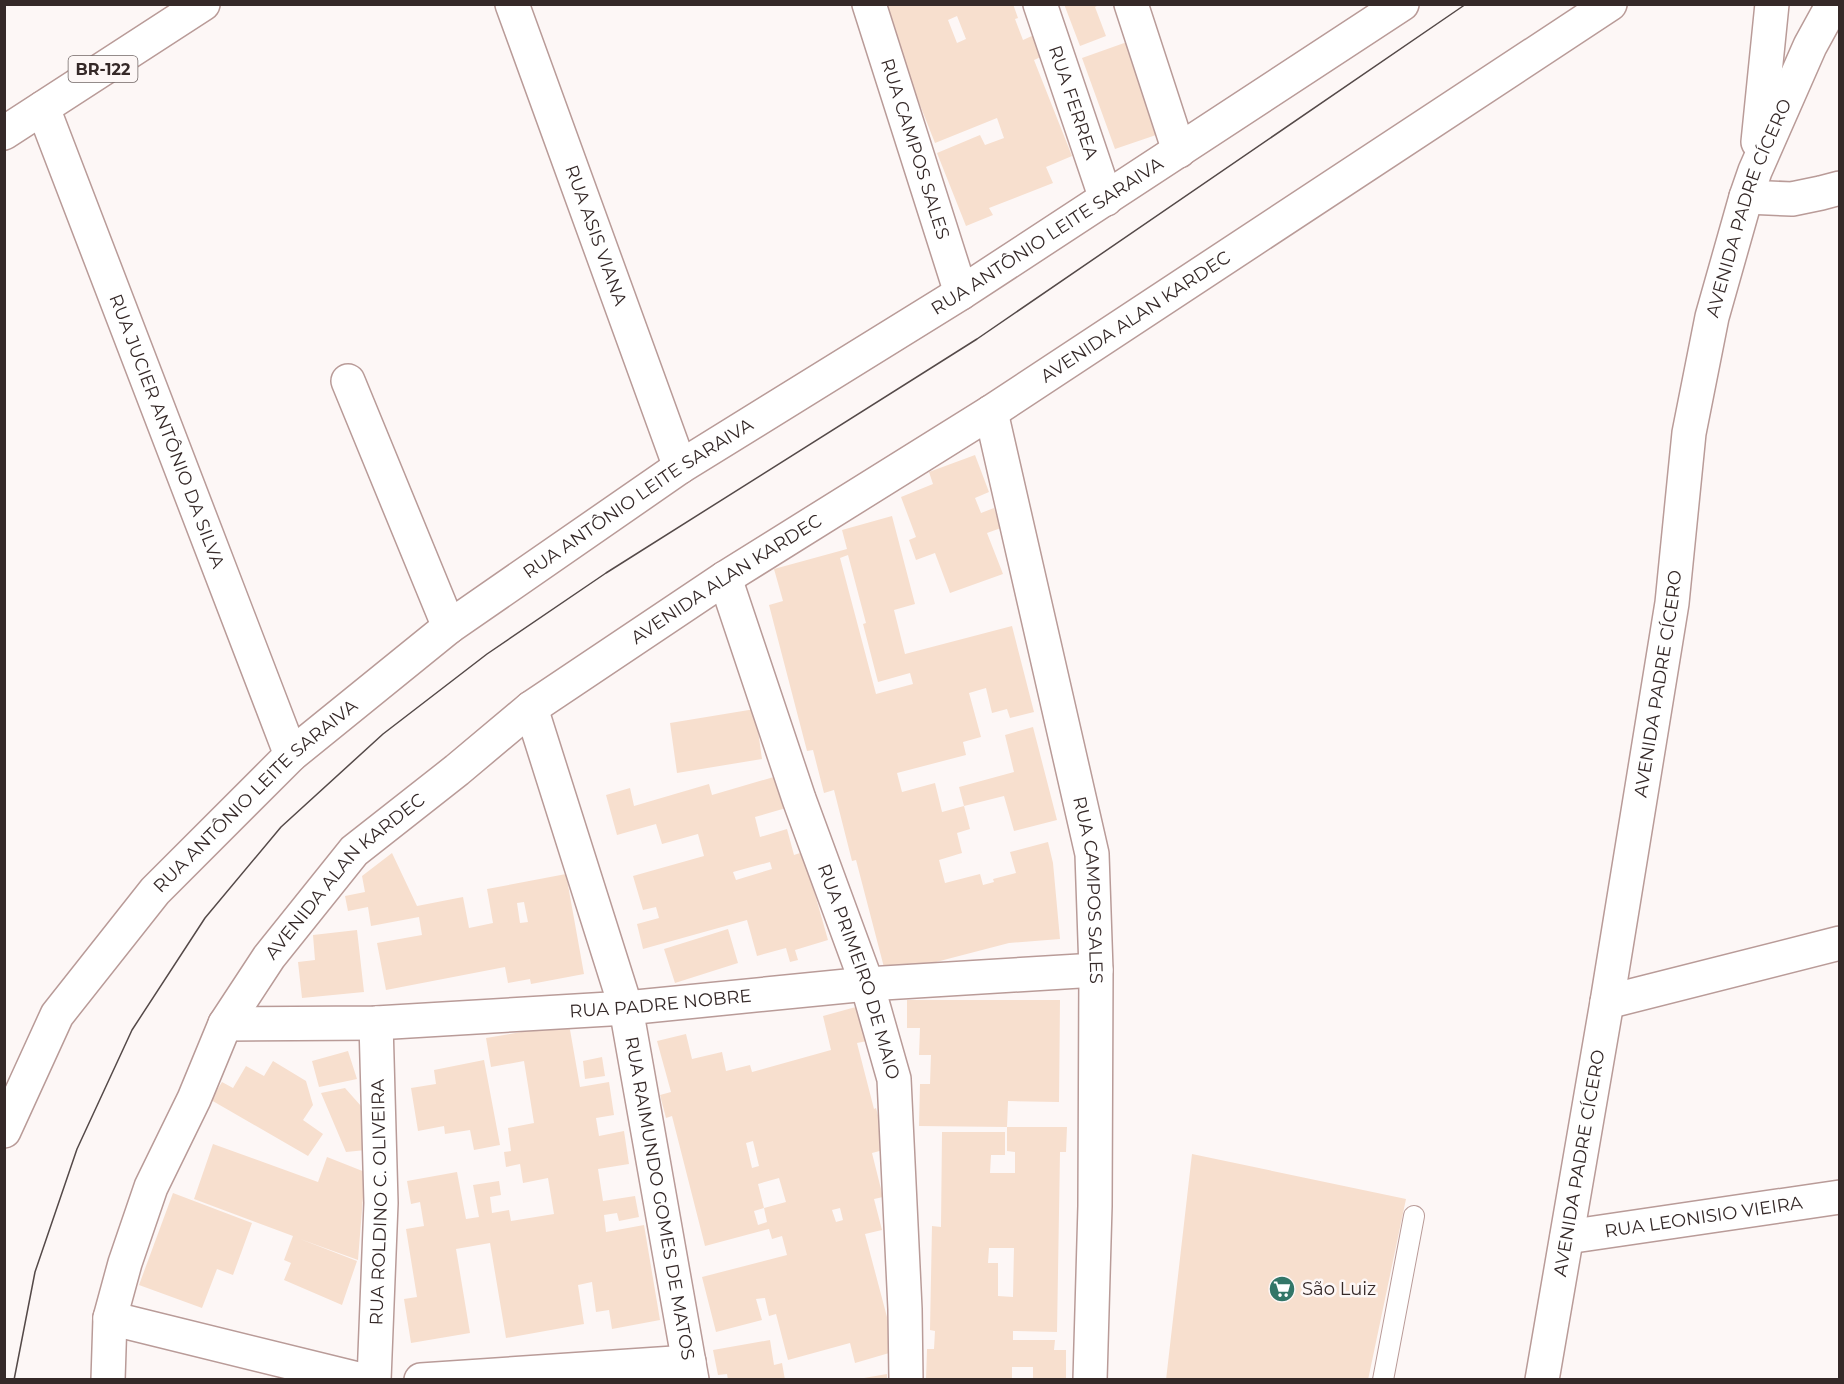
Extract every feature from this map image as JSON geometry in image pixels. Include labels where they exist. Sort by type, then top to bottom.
[{"type":"main road","name":"BR-122","points":[[4,133],[202,4]]},
{"type":"main road","name":"RUA ASIS VIANA","points":[[512,4],[680,467]]},
{"type":"main road","name":"RUA CAMPOS SALES","points":[[869,4],[961,294]]},
{"type":"main road","name":"RUA FERREA","points":[[1040,4],[1106,199]]},
{"type":"main road","points":[[1131,4],[1179,151]]},
{"type":"main road","name":"RUA ANTÔNIO LEITE SARAIVA","points":[[4,1131],[57,1015],[155,891],[291,755],[449,627],[680,467],[961,294],[1402,4]]},
{"type":"main road","name":"AVENIDA ALAN KARDEC","points":[[108,1380],[110,1318],[125,1263],[151,1186],[194,1099],[225,1024],[269,957],[354,851],[531,708],[725,578],[991,412],[1610,4]]},
{"type":"main road","points":[[1772,4],[1750,184],[1792,199],[1839,188]]},
{"type":"main road","name":"AVENIDA PADRE CÍCERO","points":[[1542,1380],[1672,603],[1689,433],[1712,317],[1750,184],[1810,46],[1833,4]]},
{"type":"main road","name":"RUA JUCIER ANTÔNIO DA SILVA","points":[[43,108],[291,755]]},
{"type":"main road","points":[[348,381],[449,627]]},
{"type":"main road","name":"RUA CAMPOS SALES","points":[[991,412],[1092,854],[1096,970],[1095,1206],[1090,1380]]},
{"type":"main road","name":"RUA PRIMEIRO DE MAIO","points":[[725,578],[799,799],[867,984],[894,1079],[905,1309],[906,1380]]},
{"type":"main road","name":"RUA RAIMUNDO GOMES DE MATOS","points":[[531,708],[626,1008],[691,1371]]},
{"type":"main road","points":[[1607,1002],[1839,943]]},
{"type":"main road","name":"RUA PADRE NOBRE","points":[[225,1024],[376,1023],[626,1008],[867,984],[1096,970]]},
{"type":"main road","name":"RUA ROLDINO C. OLIVEIRA","points":[[374,1380],[381,1203],[376,1023]]},
{"type":"main road","name":"RUA LEONISIO VIEIRA","points":[[1567,1237],[1839,1197]]},
{"type":"main road","points":[[110,1318],[362,1380]]},
{"type":"main road","points":[[421,1380],[691,1371]]},
{"type":"lane","points":[[1383,1380],[1414,1216]]},
{"type":"building","points":[[880,4],[1013,4],[1018,18],[1015,19],[1023,40],[1034,35],[1043,56],[1034,60],[1072,156],[1046,167],[1053,183],[989,208],[993,215],[966,226],[937,153],[980,135],[985,145],[1004,138],[997,118],[935,143]],"holes":[[[957,16],[966,39],[957,43],[948,20]]]},
{"type":"building","points":[[1064,4],[1101,4],[1095,7],[1106,36],[1080,46]]},
{"type":"building","points":[[1127,42],[1159,134],[1115,149],[1082,58]]},
{"type":"building","points":[[975,455],[989,492],[975,498],[981,513],[994,508],[1001,528],[987,533],[1003,574],[950,593],[935,553],[916,560],[909,540],[916,537],[901,497],[933,484],[929,472]]},
{"type":"building","points":[[892,516],[915,604],[894,610],[905,654],[1012,626],[1034,712],[1010,718],[1007,709],[992,713],[986,688],[969,693],[981,737],[963,742],[966,755],[897,773],[902,792],[935,783],[942,812],[964,806],[970,829],[957,833],[962,853],[939,860],[945,883],[980,874],[983,885],[994,882],[993,879],[1016,873],[1010,852],[1048,842],[1053,863],[1060,939],[1009,943],[886,975],[856,860],[852,861],[834,790],[824,793],[813,750],[807,751],[769,605],[783,601],[774,569],[847,549],[842,530]],"holes":[[[848,555],[866,623],[863,624],[878,682],[910,673],[913,684],[876,694],[840,558]]]},
{"type":"building","points":[[755,709],[762,759],[677,773],[670,723]]},
{"type":"building","points":[[1033,727],[1057,820],[1014,831],[1004,796],[964,806],[959,787],[1014,772],[1005,735]]},
{"type":"building","points":[[777,776],[786,808],[755,817],[760,837],[787,829],[794,855],[803,852],[828,940],[795,950],[798,960],[790,962],[786,948],[757,956],[747,920],[643,949],[637,924],[659,918],[656,907],[643,910],[633,876],[704,856],[698,834],[662,844],[656,824],[617,835],[606,795],[630,788],[634,806],[709,784],[712,795]],"holes":[[[770,862],[772,869],[736,880],[733,872]]]},
{"type":"building","points":[[392,853],[417,906],[463,897],[469,928],[493,923],[487,889],[566,874],[584,974],[531,984],[530,979],[508,983],[505,967],[386,990],[377,943],[422,935],[419,917],[371,926],[368,907],[348,911],[345,896],[365,892],[362,876]],"holes":[[[524,902],[528,922],[520,923],[517,903]]]},
{"type":"building","points":[[728,929],[738,963],[675,983],[664,949]]},
{"type":"building","points":[[357,930],[364,992],[302,998],[298,962],[315,960],[313,935]]},
{"type":"building","points":[[907,1000],[1060,1000],[1059,1102],[1008,1101],[1007,1127],[919,1126],[920,1084],[930,1084],[931,1055],[919,1055],[920,1028],[907,1028]]},
{"type":"building","points":[[863,1005],[872,1040],[857,1043],[887,1149],[872,1153],[883,1197],[874,1199],[882,1230],[865,1234],[896,1351],[855,1363],[850,1343],[788,1360],[776,1314],[769,1316],[765,1298],[756,1299],[762,1320],[716,1332],[702,1277],[787,1255],[782,1236],[772,1239],[769,1229],[705,1246],[672,1116],[666,1118],[660,1095],[671,1092],[657,1041],[686,1034],[692,1059],[722,1052],[726,1071],[750,1065],[752,1072],[831,1050],[823,1016]],"holes":[[[753,1141],[759,1166],[752,1168],[746,1143]],[[779,1178],[786,1202],[764,1208],[758,1184]],[[764,1208],[767,1222],[758,1225],[754,1211]],[[840,1208],[843,1220],[836,1222],[832,1210]]]},
{"type":"building","points":[[569,1024],[580,1087],[609,1082],[614,1115],[596,1118],[599,1136],[624,1131],[629,1164],[598,1169],[603,1201],[635,1196],[639,1217],[619,1221],[617,1213],[604,1215],[606,1232],[644,1225],[660,1320],[612,1329],[609,1310],[596,1312],[592,1282],[578,1285],[584,1324],[506,1338],[490,1243],[456,1249],[470,1333],[411,1343],[404,1299],[417,1297],[406,1229],[424,1226],[420,1202],[411,1204],[407,1181],[457,1172],[466,1219],[479,1217],[473,1185],[499,1181],[501,1195],[490,1197],[492,1213],[509,1210],[511,1221],[554,1214],[548,1178],[523,1183],[520,1164],[506,1167],[504,1152],[511,1151],[508,1128],[534,1123],[524,1061],[491,1067],[486,1038]]},
{"type":"building","points":[[348,1051],[357,1079],[319,1087],[312,1061]]},
{"type":"building","points":[[602,1057],[605,1076],[585,1079],[583,1061]]},
{"type":"building","points":[[484,1060],[500,1145],[474,1150],[470,1130],[445,1134],[444,1126],[418,1131],[411,1088],[436,1084],[434,1070]]},
{"type":"building","points":[[273,1061],[306,1081],[313,1105],[303,1120],[323,1134],[308,1156],[211,1100],[222,1082],[233,1088],[246,1066],[264,1076]]},
{"type":"building","points":[[345,1088],[361,1106],[366,1150],[346,1152],[321,1093]]},
{"type":"building","points":[[1007,1127],[1067,1127],[1066,1152],[1060,1152],[1057,1332],[1013,1331],[1013,1340],[1055,1340],[1054,1350],[1066,1350],[1066,1380],[1033,1380],[1033,1367],[1012,1367],[1012,1380],[926,1380],[927,1349],[934,1349],[935,1331],[930,1330],[932,1226],[941,1227],[942,1132],[1005,1132],[1005,1155],[991,1155],[990,1173],[1015,1173],[1015,1152],[1007,1151]],"holes":[[[989,1248],[1014,1248],[1013,1297],[998,1296],[998,1263],[988,1263]]]},
{"type":"building","points":[[213,1144],[318,1182],[327,1157],[365,1172],[358,1260],[300,1239],[357,1261],[342,1305],[284,1280],[291,1263],[284,1260],[293,1236],[194,1199]]},
{"type":"building","name":"São Luiz","points":[[1192,1154],[1406,1199],[1368,1380],[1166,1380]]},
{"type":"building","points":[[173,1193],[252,1223],[233,1275],[217,1269],[202,1308],[139,1285]]},
{"type":"building","points":[[770,1340],[774,1365],[782,1363],[785,1380],[728,1380],[727,1374],[718,1375],[713,1350]]},
{"type":"building","points":[[887,1374],[887,1380],[864,1380],[864,1378]]},
{"type":"tram line","points":[[14,1380],[35,1272],[77,1149],[132,1030],[205,918],[281,827],[383,734],[487,654],[606,573],[977,339],[1466,4]]},
{"type":"place","name":"São Luiz","points":[[1282,1289]]}]
